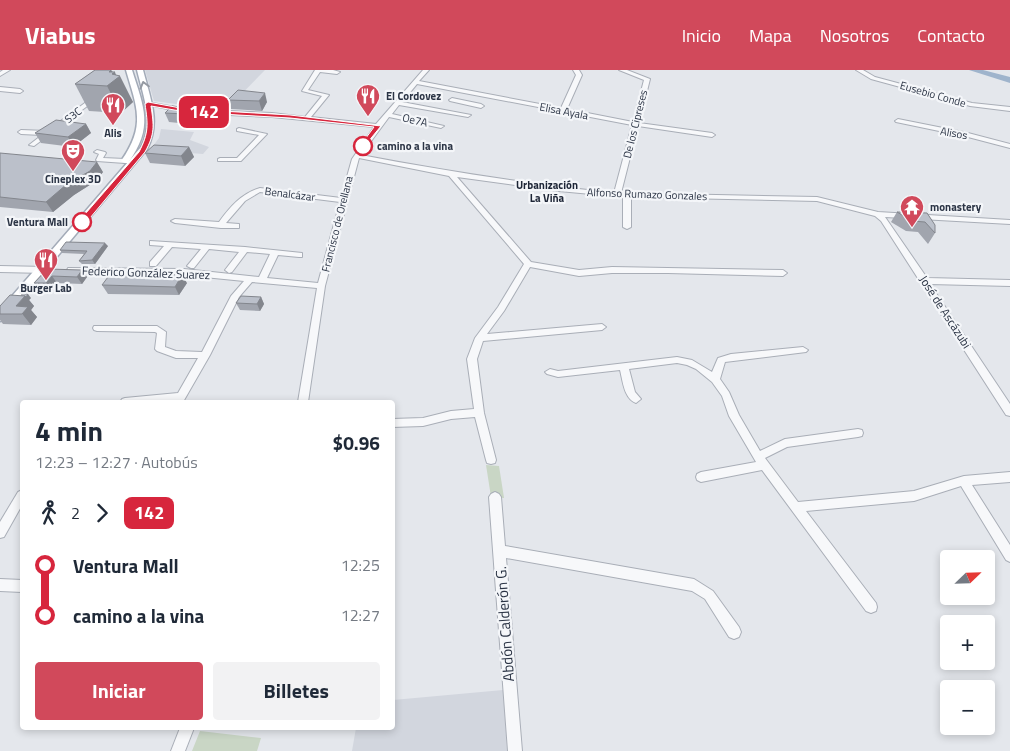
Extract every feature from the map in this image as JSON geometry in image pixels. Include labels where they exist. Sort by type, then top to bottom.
[{"type":"main road","points":[[0,317],[35,270],[125,161],[137,143],[142,129],[141,111],[132,92],[130,70]]},
{"type":"main road","points":[[0,304],[35,270],[142,152],[151,128],[148,104],[140,70]]},
{"type":"street","points":[[0,74],[6,70]]},
{"type":"street","points":[[308,118],[326,95],[305,91],[315,73],[318,70],[336,72]]},
{"type":"street","name":"Francisco de Orellana","points":[[303,400],[321,286],[350,174],[357,156],[378,126],[390,115],[426,70]]},
{"type":"street","points":[[563,111],[579,75],[576,70]]},
{"type":"street","name":"De los Cipreses","points":[[617,195],[647,79],[622,70]]},
{"type":"street","name":"Eusebio Conde","points":[[859,70],[873,78],[972,105],[1010,108]]},
{"type":"street","name":"Elisa Ayala","points":[[416,82],[634,124],[712,135]]},
{"type":"street","points":[[0,89],[20,91]]},
{"type":"street","name":"S3C","points":[[32,145],[100,93]]},
{"type":"street","points":[[466,102],[476,94]]},
{"type":"street","points":[[452,100],[481,106]]},
{"type":"street","points":[[398,103],[468,115]]},
{"type":"street","points":[[148,104],[196,112],[272,115],[378,126]]},
{"type":"street","points":[[256,131],[272,115]]},
{"type":"street","name":"Oe7A","points":[[390,115],[441,126]]},
{"type":"street","name":"Alisos","points":[[898,121],[964,133],[1010,146]]},
{"type":"street","points":[[220,160],[239,160],[264,135],[256,131],[239,130]]},
{"type":"street","points":[[21,132],[48,133]]},
{"type":"street","points":[[98,152],[103,153],[99,160],[125,161]]},
{"type":"street","name":"Alfonso Rumazo Gonzales","points":[[357,156],[451,174],[617,195],[817,199],[878,214],[1010,222]]},
{"type":"street","points":[[451,174],[528,264],[579,273],[612,270],[784,273]]},
{"type":"street","name":"Benalcázar","points":[[221,226],[227,217],[249,195],[260,190],[344,200]]},
{"type":"street","points":[[627,195],[627,227]]},
{"type":"street","name":"José de Ascázubi","points":[[878,214],[884,220],[1006,399],[1010,412]]},
{"type":"street","points":[[175,221],[236,226]]},
{"type":"street","points":[[153,243],[245,249],[299,255]]},
{"type":"street","points":[[153,264],[170,244]]},
{"type":"street","points":[[191,266],[207,247]]},
{"type":"street","points":[[229,270],[245,249]]},
{"type":"street","points":[[262,280],[275,252]]},
{"type":"street","points":[[491,460],[479,413],[472,359],[480,338],[501,309],[528,264]]},
{"type":"street","name":"Federico González Suarez","points":[[0,269],[184,272],[321,286]]},
{"type":"street","points":[[180,400],[244,279]]},
{"type":"street","points":[[924,281],[1010,283]]},
{"type":"street","points":[[480,338],[602,327]]},
{"type":"street","points":[[97,328],[157,329],[162,332],[160,349],[165,352],[205,355]]},
{"type":"street","points":[[715,379],[721,360],[731,357],[802,350]]},
{"type":"street","points":[[550,372],[558,374],[677,360],[689,362],[699,367],[715,379],[726,395],[734,416],[761,461],[871,607]]},
{"type":"street","points":[[624,366],[632,394],[636,399]]},
{"type":"street","points":[[395,423],[423,422],[451,415],[479,413]]},
{"type":"street","points":[[701,477],[761,461],[785,443],[858,433]]},
{"type":"street","points":[[797,508],[914,496],[964,481],[1010,477]]},
{"type":"street","points":[[964,481],[1010,556]]},
{"type":"street","name":"Abdón Calderón G.","points":[[495,497],[515,751]]},
{"type":"street","points":[[0,533],[20,498]]},
{"type":"street","points":[[500,551],[694,585],[709,595],[734,632]]},
{"type":"street","points":[[0,585],[20,586]]},
{"type":"street","points":[[178,751],[185,730]]},
{"type":"shaded area","points":[[145,70],[265,70],[225,111],[154,101]]},
{"type":"shaded area","points":[[161,129],[194,132],[190,140],[209,147],[203,154],[150,150],[159,138]]},
{"type":"shaded area","points":[[503,690],[507,751],[352,751],[356,730],[395,730],[395,700]]},
{"type":"green space","points":[[486,465],[499,466],[504,498],[491,497]]},
{"type":"green space","points":[[200,731],[261,738],[257,751],[192,751]]},
{"type":"building","points":[[95,70],[111,70],[109,72],[115,72],[112,74],[120,76],[107,86],[75,84]]},
{"type":"building","points":[[238,90],[265,93],[259,101],[228,100]]},
{"type":"building","points":[[172,106],[191,108],[185,114],[165,113]]},
{"type":"building","points":[[56,120],[86,124],[68,137],[35,133]]},
{"type":"building","points":[[154,145],[189,147],[181,156],[145,153]]},
{"type":"building","name":"Ventura Mall","points":[[0,153],[97,162],[90,171],[67,184],[46,202],[0,197]]},
{"type":"building","points":[[897,212],[927,213],[935,225],[935,233],[925,222],[912,221]]},
{"type":"building","points":[[66,242],[105,243],[92,260],[79,261],[87,251],[60,250]]},
{"type":"building","points":[[47,269],[82,270],[77,277],[52,276],[46,283],[34,283]]},
{"type":"building","points":[[111,273],[182,275],[175,287],[102,285]]},
{"type":"building","points":[[10,295],[25,296],[16,306],[28,307],[22,314],[0,314],[0,306]]},
{"type":"building","points":[[241,296],[261,297],[257,304],[236,303]]},
{"type":"waterway","points":[[973,70],[1010,80]]},
{"type":"bus line","name":"142","points":[[82,222],[142,152],[151,128],[148,104],[186,111],[223,114],[265,114],[378,126],[363,146]]},
{"type":"place","name":"El Cordovez","points":[[368,117]]},
{"type":"place","name":"Alis","points":[[113,126]]},
{"type":"place","name":"camino a la vina","points":[[363,146]]},
{"type":"place","name":"Cineplex 3D","points":[[73,172]]},
{"type":"place","name":"Ventura Mall","points":[[82,222]]},
{"type":"place","name":"monastery","points":[[912,228]]},
{"type":"place","name":"Burger Lab","points":[[46,281]]},
{"type":"district","name":"Urbanización La Viña","points":[[547,191]]}]
